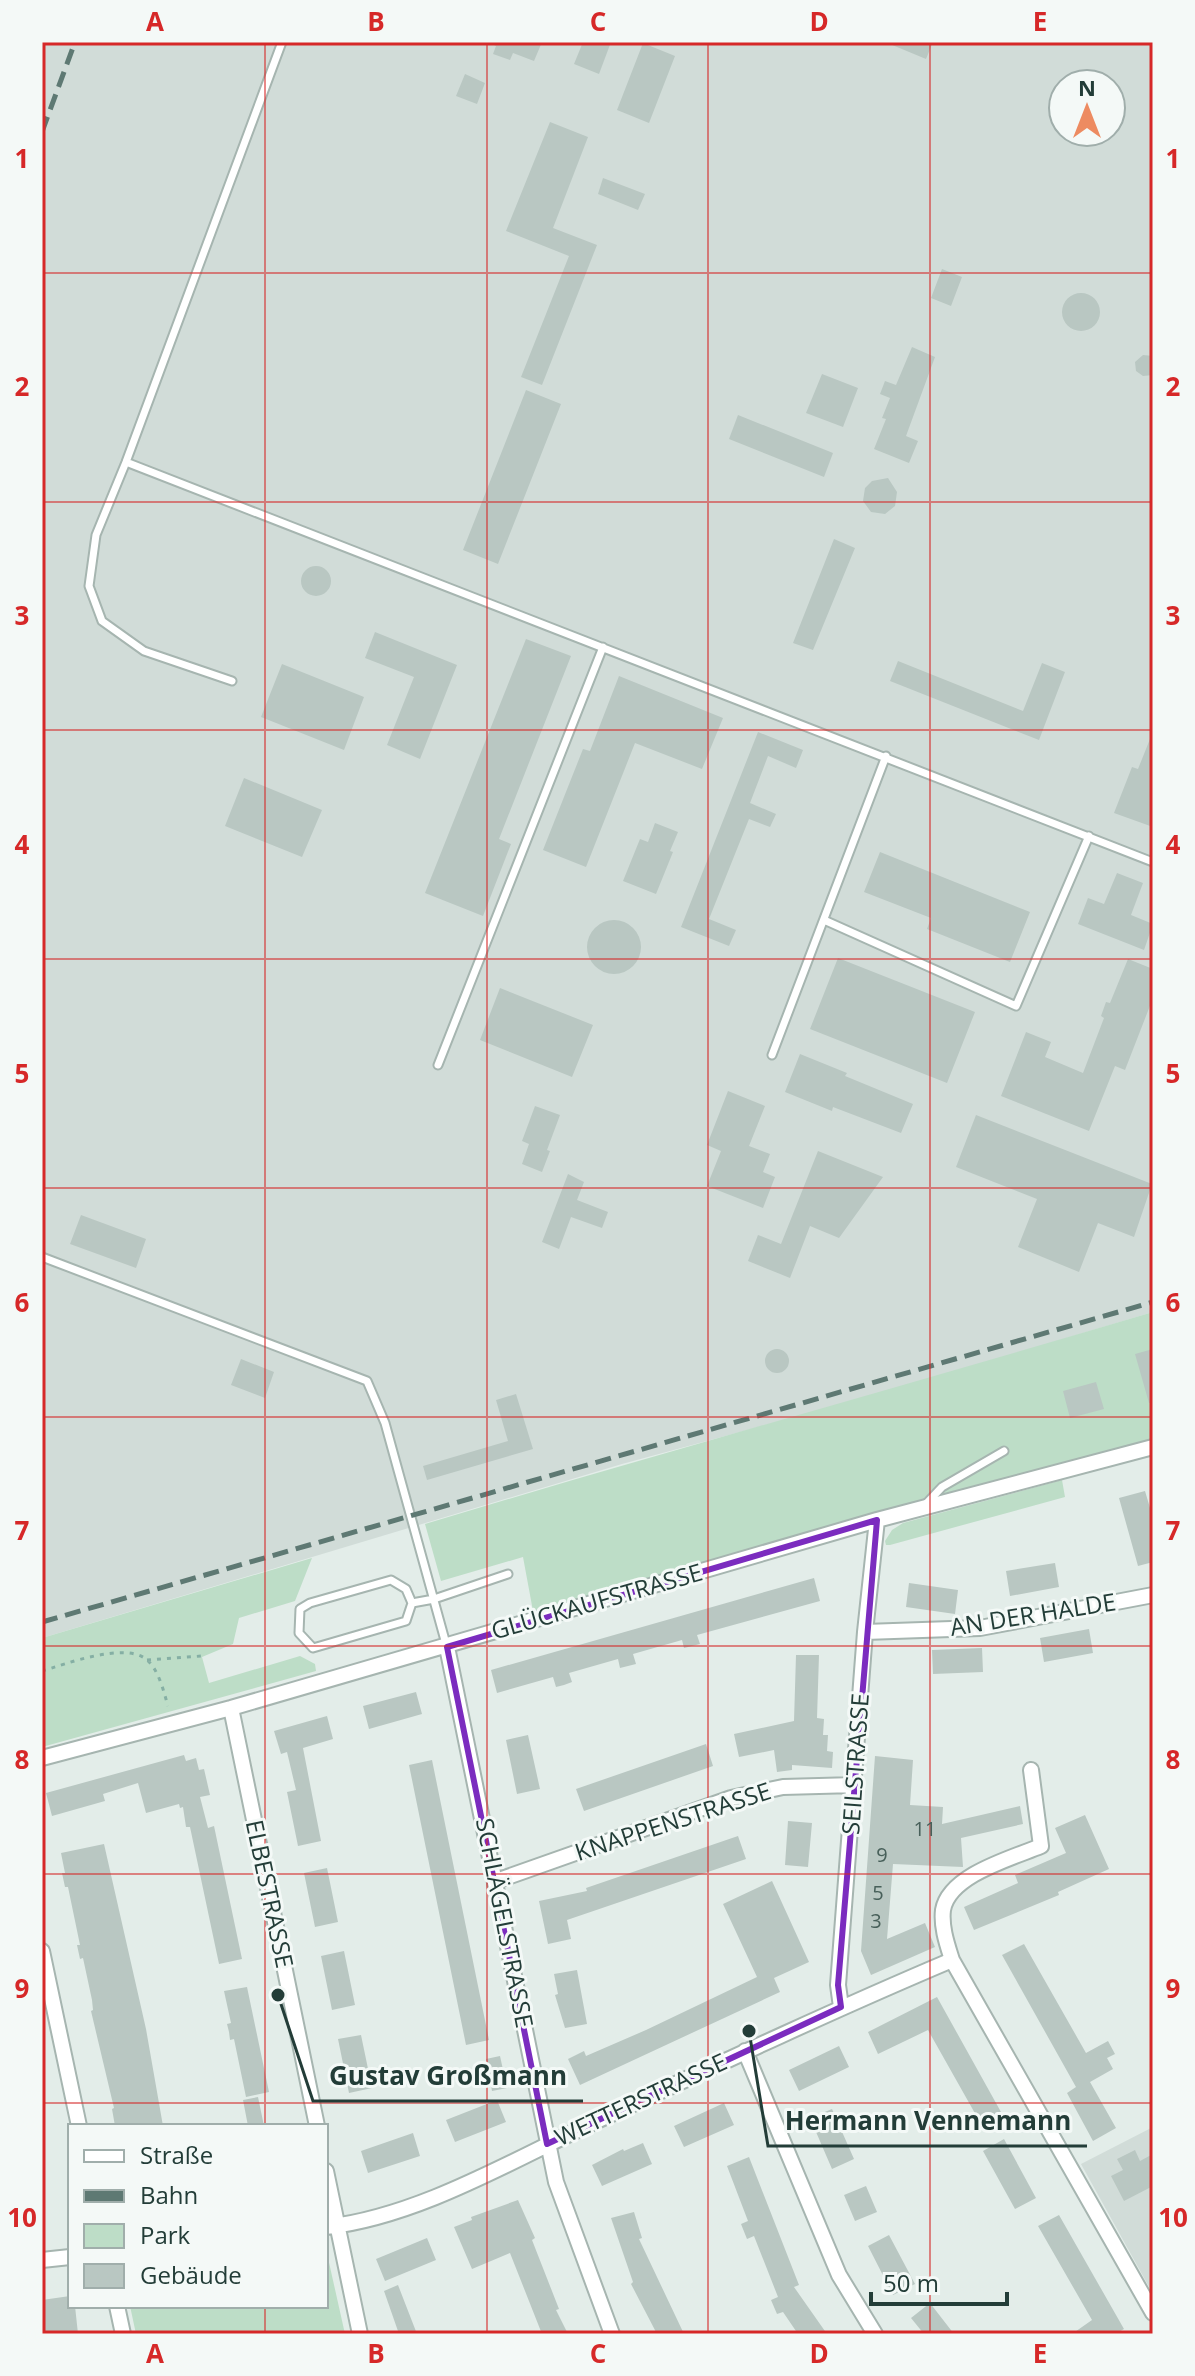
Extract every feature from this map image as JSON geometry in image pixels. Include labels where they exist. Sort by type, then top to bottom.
[{"type":"street","name":"GLÜCKAUFSTRASSE","points":[[42,1758],[447,1647],[877,1520],[1153,1447]]},
{"type":"street","name":"SEILSTRASSE","points":[[841,2007],[838,1985],[865,1632],[877,1520]]},
{"type":"street","name":"AN DER HALDE","points":[[865,1632],[980,1628],[1153,1595]]},
{"type":"street","name":"SCHLÄGELSTRASSE","points":[[447,1647],[556,2182],[612,2334]]},
{"type":"street","name":"ELBESTRASSE","points":[[231,1708],[317,2124]]},
{"type":"street","points":[[1031,1770],[1041,1846],[974,1874],[958,1884],[948,1895],[943,1908],[943,1921],[952,1960],[1153,2313]]},
{"type":"street","name":"KNAPPENSTRASSE","points":[[496,1881],[743,1795],[783,1787],[855,1785]]},
{"type":"street","points":[[42,1951],[79,2124]]},
{"type":"street","name":"WETTERSTRASSE","points":[[332,2227],[394,2212],[841,2007],[952,1960]]},
{"type":"street","points":[[745,2051],[839,2275],[875,2334]]},
{"type":"street","points":[[328,2190],[332,2227],[360,2334]]},
{"type":"street","points":[[42,2260],[68,2257]]},
{"type":"street","points":[[117,2308],[123,2334]]},
{"type":"lane","points":[[232,681],[144,651],[102,621],[89,586],[96,535],[282,42]]},
{"type":"lane","points":[[126,462],[1153,862]]},
{"type":"lane","points":[[438,1065],[603,647]]},
{"type":"lane","points":[[772,1055],[886,756]]},
{"type":"lane","points":[[824,920],[1016,1006],[1089,836]]},
{"type":"lane","points":[[42,1257],[367,1381],[385,1423],[447,1647]]},
{"type":"lane","points":[[921,1509],[942,1487],[1004,1451]]},
{"type":"lane","points":[[412,1603],[434,1599],[508,1574]]},
{"type":"lane","points":[[391,1580],[406,1589],[412,1603],[406,1621],[313,1648],[299,1633],[300,1609],[310,1603],[391,1580]]},
{"type":"path","points":[[42,1671],[99,1654],[134,1654],[147,1660],[202,1656]]},
{"type":"path","points":[[147,1660],[159,1679],[174,1724]]},
{"type":"highlighted area","points":[[877,1520],[838,1985],[841,2007],[547,2144],[447,1647]]},
{"type":"shaded area","points":[[45,42],[1153,42],[1153,1312],[880,1394],[622,1464],[42,1638],[42,51]]},
{"type":"shaded area","points":[[1153,2127],[1153,2294],[1081,2164]]},
{"type":"green space","points":[[1153,1312],[1153,1439],[533,1611],[523,1557],[441,1581],[425,1524]]},
{"type":"green space","points":[[1062,1480],[1065,1497],[886,1545],[885,1541],[892,1530],[903,1523]]},
{"type":"green space","points":[[312,1558],[295,1601],[239,1618],[233,1644],[202,1657],[209,1683],[300,1656],[315,1664],[316,1671],[42,1747],[42,1638]]},
{"type":"green space","points":[[328,2258],[345,2334],[136,2334],[130,2308],[328,2308]]},
{"type":"building","points":[[488,42],[542,42],[534,61],[513,53],[510,60],[493,54],[496,46]]},
{"type":"building","points":[[583,42],[611,42],[599,74],[574,64]]},
{"type":"building","points":[[885,42],[933,42],[926,59]]},
{"type":"building","points":[[643,43],[675,56],[649,123],[617,110]]},
{"type":"building","points":[[465,74],[485,83],[477,104],[456,96]]},
{"type":"building","points":[[550,122],[588,137],[553,228],[597,245],[542,385],[521,377],[569,256],[506,231]]},
{"type":"building","points":[[603,178],[645,194],[638,210],[598,194]]},
{"type":"building","points":[[942,269],[962,277],[951,306],[931,298]]},
{"type":"building","points":[[1081,293],[1094,299],[1100,312],[1094,325],[1081,331],[1068,325],[1062,312],[1068,299]]},
{"type":"building","points":[[912,347],[935,357],[906,436],[918,441],[909,463],[874,449],[886,419],[882,418],[890,398],[880,394],[885,381],[896,385]]},
{"type":"building","points":[[1143,355],[1153,356],[1153,375],[1143,376],[1136,371],[1135,362]]},
{"type":"building","points":[[822,374],[858,388],[843,427],[806,413]]},
{"type":"building","points":[[526,390],[561,404],[498,564],[463,550]]},
{"type":"building","points":[[738,415],[833,453],[824,477],[729,439]]},
{"type":"building","points":[[888,478],[897,492],[895,506],[885,514],[871,512],[863,501],[865,488],[872,481]]},
{"type":"building","points":[[834,539],[855,548],[813,650],[793,643]]},
{"type":"building","points":[[316,566],[327,570],[331,581],[327,592],[316,596],[305,592],[301,581],[305,570]]},
{"type":"building","points":[[375,632],[457,665],[420,759],[387,745],[414,677],[365,658]]},
{"type":"building","points":[[526,639],[571,656],[499,839],[511,844],[483,916],[425,893]]},
{"type":"building","points":[[898,661],[1023,711],[1042,663],[1065,672],[1039,740],[890,681]]},
{"type":"building","points":[[282,664],[364,697],[344,750],[261,717]]},
{"type":"building","points":[[619,676],[723,718],[702,769],[635,743],[586,867],[543,850],[583,749],[590,751]]},
{"type":"building","points":[[758,732],[803,750],[796,768],[768,756],[750,803],[776,814],[770,827],[749,819],[709,919],[736,930],[729,946],[681,927]]},
{"type":"building","points":[[1152,734],[1153,827],[1114,813],[1132,767],[1138,769]]},
{"type":"building","points":[[244,778],[322,810],[302,857],[225,826]]},
{"type":"building","points":[[655,823],[678,832],[656,894],[623,881],[640,839],[648,842]]},
{"type":"building","points":[[880,852],[1030,912],[1010,962],[927,929],[931,918],[864,892]]},
{"type":"building","points":[[1117,873],[1143,883],[1131,915],[1153,924],[1144,950],[1078,924],[1088,898],[1104,904]]},
{"type":"building","points":[[614,920],[633,928],[641,947],[633,966],[614,974],[595,966],[587,947],[595,928]]},
{"type":"building","points":[[838,958],[975,1012],[947,1083],[810,1029]]},
{"type":"building","points":[[1128,959],[1153,969],[1153,998],[1125,1070],[1115,1066],[1089,1131],[1001,1096],[1026,1032],[1051,1042],[1045,1057],[1083,1073],[1104,1018],[1101,1016],[1106,1002],[1110,1003]]},
{"type":"building","points":[[500,988],[593,1025],[572,1077],[480,1040]]},
{"type":"building","points":[[800,1054],[913,1104],[901,1133],[785,1092]]},
{"type":"building","points":[[728,1091],[765,1106],[749,1146],[770,1154],[763,1172],[775,1177],[763,1208],[707,1186],[721,1151],[707,1145]]},
{"type":"building","points":[[535,1106],[560,1115],[542,1172],[522,1164],[529,1144],[522,1141]]},
{"type":"building","points":[[976,1115],[1152,1184],[1134,1237],[1098,1223],[1079,1272],[1018,1247],[1037,1199],[956,1167]]},
{"type":"building","points":[[818,1151],[883,1177],[839,1238],[810,1226],[790,1278],[748,1261],[758,1235],[781,1244]]},
{"type":"building","points":[[568,1174],[584,1182],[577,1200],[608,1212],[602,1228],[571,1217],[559,1249],[542,1242]]},
{"type":"building","points":[[81,1215],[146,1239],[136,1268],[70,1244]]},
{"type":"building","points":[[777,1349],[785,1353],[789,1361],[785,1369],[777,1373],[769,1369],[765,1361],[769,1353]]},
{"type":"building","points":[[1153,1349],[1153,1403],[1149,1403],[1135,1354]]},
{"type":"building","points":[[241,1359],[274,1372],[265,1398],[231,1385]]},
{"type":"building","points":[[1096,1382],[1104,1409],[1070,1418],[1063,1391]]},
{"type":"building","points":[[516,1394],[533,1449],[427,1480],[423,1466],[508,1441],[496,1400]]},
{"type":"building","points":[[1145,1491],[1153,1518],[1153,1562],[1138,1566],[1119,1498]]},
{"type":"building","points":[[1055,1563],[1059,1587],[1010,1596],[1006,1571]]},
{"type":"building","points":[[814,1578],[820,1601],[697,1635],[700,1644],[684,1648],[682,1640],[633,1654],[636,1664],[620,1668],[618,1659],[569,1673],[572,1682],[564,1685],[556,1687],[553,1677],[497,1693],[491,1670]]},
{"type":"building","points":[[909,1583],[958,1590],[955,1614],[906,1607]]},
{"type":"building","points":[[1089,1629],[1093,1653],[1044,1662],[1040,1638]]},
{"type":"building","points":[[982,1648],[983,1672],[933,1674],[932,1650]]},
{"type":"building","points":[[796,1655],[819,1655],[817,1718],[824,1719],[823,1735],[828,1735],[827,1751],[833,1752],[832,1768],[792,1765],[792,1770],[777,1772],[774,1750],[739,1757],[734,1734],[794,1721]]},
{"type":"building","points":[[416,1692],[422,1714],[369,1729],[363,1706]]},
{"type":"building","points":[[327,1716],[333,1739],[303,1748],[321,1841],[298,1846],[287,1792],[296,1790],[287,1752],[281,1754],[274,1731]]},
{"type":"building","points":[[528,1735],[540,1789],[517,1794],[506,1740]]},
{"type":"building","points":[[706,1744],[713,1766],[584,1811],[576,1789]]},
{"type":"building","points":[[184,1755],[186,1761],[196,1758],[199,1770],[204,1769],[210,1795],[200,1797],[208,1828],[214,1826],[242,1959],[219,1964],[183,1807],[180,1808],[179,1804],[146,1813],[138,1783],[103,1794],[105,1801],[52,1816],[46,1793]]},
{"type":"building","points":[[875,1756],[913,1760],[910,1805],[943,1807],[942,1824],[1020,1806],[1023,1824],[961,1838],[963,1867],[893,1864],[887,1939],[925,1923],[935,1947],[871,1975],[861,1951]]},
{"type":"building","points":[[432,1760],[489,2040],[466,2045],[409,1765]]},
{"type":"building","points":[[1085,1815],[1109,1869],[1058,1892],[1059,1895],[974,1930],[964,1907],[1018,1883],[1015,1875],[1066,1853],[1055,1828]]},
{"type":"building","points":[[788,1821],[812,1823],[808,1867],[785,1865]]},
{"type":"building","points":[[738,1836],[746,1859],[567,1920],[571,1939],[548,1944],[539,1901],[587,1891],[586,1888]]},
{"type":"building","points":[[104,1844],[146,2029],[163,2124],[115,2124],[114,2108],[91,2011],[92,2000],[77,1945],[80,1945],[68,1887],[65,1887],[62,1873],[65,1873],[61,1853]]},
{"type":"building","points":[[327,1868],[338,1922],[315,1927],[304,1873]]},
{"type":"building","points":[[772,1881],[809,1962],[774,1978],[780,1992],[580,2085],[568,2059],[584,2051],[586,2056],[646,2030],[757,1977],[723,1904]]},
{"type":"building","points":[[1024,1944],[1086,2053],[1108,2041],[1115,2054],[1107,2058],[1113,2069],[1090,2082],[1116,2128],[1093,2141],[1067,2093],[1076,2087],[1002,1955]]},
{"type":"building","points":[[344,1951],[355,2005],[332,2010],[321,1956]]},
{"type":"building","points":[[577,1970],[587,2024],[565,2028],[555,1995],[558,1994],[554,1974]]},
{"type":"building","points":[[247,1987],[269,2092],[246,2097],[234,2039],[230,2040],[227,2024],[231,2023],[224,1991]]},
{"type":"building","points":[[937,1997],[1001,2112],[981,2124],[928,2030],[878,2054],[868,2032]]},
{"type":"building","points":[[361,2035],[372,2088],[349,2093],[338,2039]]},
{"type":"building","points":[[839,2046],[849,2067],[799,2091],[789,2070]]},
{"type":"building","points":[[500,2056],[507,2088],[492,2091],[486,2059]]},
{"type":"building","points":[[258,2097],[264,2124],[248,2124],[243,2100]]},
{"type":"building","points":[[497,2100],[506,2122],[455,2142],[446,2120]]},
{"type":"building","points":[[724,2103],[734,2125],[684,2147],[674,2126]]},
{"type":"building","points":[[832,2109],[854,2159],[832,2169],[810,2118]]},
{"type":"building","points":[[413,2133],[420,2156],[368,2173],[361,2151]]},
{"type":"building","points":[[1004,2139],[1036,2198],[1015,2209],[983,2151]]},
{"type":"building","points":[[643,2143],[652,2164],[602,2186],[592,2165],[623,2149]]},
{"type":"building","points":[[1135,2150],[1140,2161],[1153,2154],[1153,2186],[1124,2201],[1111,2176],[1123,2170],[1117,2159]]},
{"type":"building","points":[[749,2157],[799,2285],[794,2287],[827,2334],[798,2334],[783,2312],[777,2314],[771,2300],[778,2297],[754,2236],[747,2239],[741,2224],[748,2221],[727,2166]]},
{"type":"building","points":[[866,2186],[877,2212],[855,2221],[844,2195]]},
{"type":"building","points":[[518,2200],[535,2238],[532,2240],[559,2309],[556,2310],[568,2334],[542,2334],[510,2253],[472,2269],[454,2227],[472,2220],[471,2217]]},
{"type":"building","points":[[634,2212],[642,2238],[639,2239],[684,2334],[657,2334],[631,2284],[633,2282],[611,2218]]},
{"type":"building","points":[[1059,2215],[1124,2329],[1115,2334],[1072,2334],[1092,2320],[1038,2226]]},
{"type":"building","points":[[889,2235],[915,2284],[893,2295],[868,2246]]},
{"type":"building","points":[[427,2238],[436,2260],[385,2281],[376,2259]]},
{"type":"building","points":[[398,2285],[417,2334],[399,2334],[384,2291]]},
{"type":"building","points":[[68,2296],[68,2308],[75,2308],[78,2334],[42,2334],[42,2300]]},
{"type":"building","points":[[930,2303],[954,2334],[924,2334],[911,2318]]},
{"type":"railway","points":[[42,132],[75,42]]},
{"type":"railway","points":[[42,1622],[1153,1302]]},
{"type":"place","name":"Gustav Großmann","points":[[278,1995]]},
{"type":"place","name":"Hermann Vennemann","points":[[749,2031]]}]
